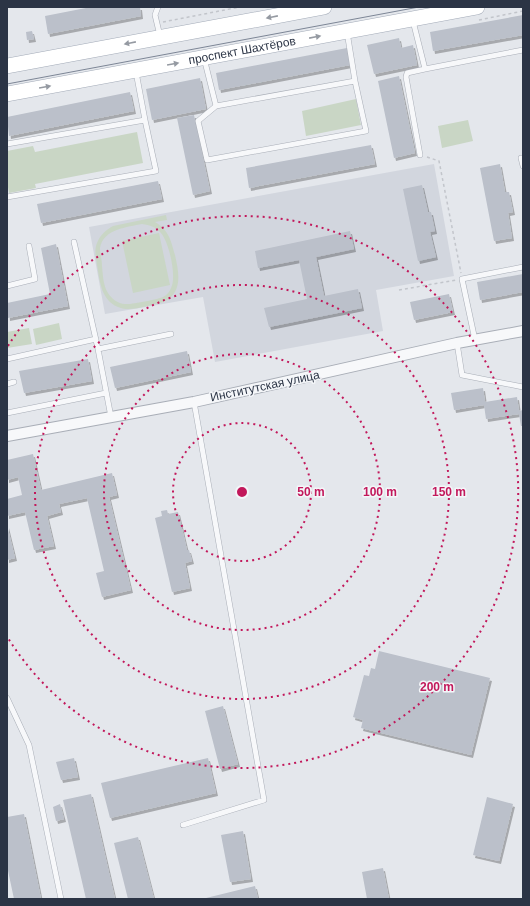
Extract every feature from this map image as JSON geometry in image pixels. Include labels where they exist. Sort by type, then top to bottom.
[{"type":"main road","points":[[7,66],[324,7]]},
{"type":"main road","name":"проспект Шахтёров","points":[[7,94],[477,7]]},
{"type":"street","name":"Институтская улица","points":[[7,436],[194,402],[457,343],[523,331]]},
{"type":"lane","points":[[157,8],[155,15],[160,37]]},
{"type":"lane","points":[[412,19],[425,69]]},
{"type":"lane","points":[[347,31],[355,81],[366,131],[206,160],[198,122],[216,106],[355,81]]},
{"type":"lane","points":[[420,155],[406,77],[407,73],[523,50]]},
{"type":"lane","points":[[204,58],[216,106]]},
{"type":"lane","points":[[7,196],[156,171],[135,70]]},
{"type":"lane","points":[[7,144],[145,120]]},
{"type":"lane","points":[[523,158],[521,158],[523,166]]},
{"type":"lane","points":[[74,242],[96,339],[111,418]]},
{"type":"lane","points":[[7,286],[35,279],[29,246]]},
{"type":"lane","points":[[475,340],[462,279],[523,267]]},
{"type":"lane","points":[[98,349],[171,334]]},
{"type":"lane","points":[[7,359],[96,339]]},
{"type":"lane","points":[[457,343],[462,375],[523,387]]},
{"type":"lane","points":[[7,384],[14,382]]},
{"type":"lane","points":[[7,413],[106,393]]},
{"type":"lane","points":[[183,825],[264,800],[194,402]]},
{"type":"lane","points":[[7,698],[29,745],[62,899]]},
{"type":"path","points":[[157,23],[240,7]]},
{"type":"path","points":[[399,290],[462,279],[439,161],[420,155]]},
{"type":"shaded area","points":[[434,164],[454,276],[376,290],[383,331],[215,362],[203,297],[105,314],[89,227]]},
{"type":"green space","points":[[356,99],[361,125],[306,136],[302,111]]},
{"type":"green space","points":[[468,120],[473,141],[442,148],[438,126]]},
{"type":"green space","points":[[137,132],[143,163],[35,184],[36,188],[9,193],[7,181],[7,151],[33,146],[35,152]]},
{"type":"green space","points":[[166,215],[167,220],[155,222],[160,225],[169,236],[176,262],[178,282],[174,293],[170,298],[164,302],[125,309],[114,305],[105,296],[101,284],[95,251],[98,240],[113,226]],"holes":[[[142,224],[157,229],[164,237],[173,268],[173,283],[169,292],[160,298],[132,304],[120,303],[111,297],[105,287],[100,248],[102,242],[111,233],[123,228]]]},
{"type":"green space","points":[[159,233],[170,285],[133,293],[122,241]]},
{"type":"green space","points":[[59,323],[62,339],[36,345],[33,329]]},
{"type":"green space","points":[[29,328],[32,344],[7,348],[7,332]]},
{"type":"building","points":[[91,7],[140,7],[141,16],[48,34],[45,16]]},
{"type":"building","points":[[523,15],[523,35],[433,51],[430,32]]},
{"type":"building","points":[[32,31],[34,39],[27,40],[26,32]]},
{"type":"building","points":[[399,38],[401,48],[413,45],[417,65],[374,74],[367,45]]},
{"type":"building","points":[[347,48],[350,65],[219,90],[216,73]]},
{"type":"building","points":[[399,76],[415,153],[394,158],[378,81]]},
{"type":"building","points":[[200,78],[206,109],[152,120],[146,89]]},
{"type":"building","points":[[130,92],[134,111],[9,136],[7,117]]},
{"type":"building","points":[[194,115],[210,191],[193,195],[177,118]]},
{"type":"building","points":[[371,145],[375,164],[249,188],[246,168]]},
{"type":"building","points":[[500,164],[505,192],[509,192],[513,212],[508,213],[512,238],[494,241],[480,168]]},
{"type":"building","points":[[158,181],[162,199],[41,223],[37,204]]},
{"type":"building","points":[[422,185],[428,212],[431,212],[435,231],[430,232],[436,257],[418,261],[403,189]]},
{"type":"building","points":[[350,231],[354,249],[316,257],[324,296],[358,289],[362,308],[269,327],[264,308],[307,299],[299,260],[258,268],[255,251]]},
{"type":"building","points":[[56,244],[68,306],[8,318],[7,303],[50,294],[41,248]]},
{"type":"building","points":[[523,274],[523,292],[480,300],[477,282]]},
{"type":"building","points":[[449,294],[453,312],[414,320],[410,302]]},
{"type":"building","points":[[187,351],[191,372],[115,388],[110,367]]},
{"type":"building","points":[[88,359],[92,381],[24,393],[19,371]]},
{"type":"building","points":[[483,388],[485,402],[517,397],[519,411],[523,410],[523,426],[521,426],[519,414],[486,419],[484,405],[454,410],[451,393]]},
{"type":"building","points":[[33,454],[41,490],[112,473],[117,495],[109,497],[131,590],[102,597],[96,573],[104,571],[87,498],[59,504],[61,512],[47,516],[54,546],[34,550],[25,512],[7,516],[7,499],[22,495],[18,477],[7,480],[7,460]]},
{"type":"building","points":[[167,510],[168,514],[178,512],[187,550],[189,550],[192,561],[185,563],[190,588],[172,592],[155,518],[162,516],[161,511]]},
{"type":"building","points":[[7,525],[15,558],[7,560]]},
{"type":"building","points":[[379,651],[490,678],[471,755],[361,728],[363,720],[353,717],[364,675],[369,676],[371,668],[375,669]]},
{"type":"building","points":[[223,706],[238,764],[220,769],[205,711]]},
{"type":"building","points":[[74,758],[78,777],[61,780],[56,762]]},
{"type":"building","points":[[208,758],[216,793],[110,818],[101,783]]},
{"type":"building","points":[[91,794],[115,899],[86,899],[63,800]]},
{"type":"building","points":[[487,797],[513,804],[499,861],[473,855]]},
{"type":"building","points":[[60,804],[64,819],[56,821],[53,807]]},
{"type":"building","points":[[24,814],[41,899],[14,899],[7,866],[7,817]]},
{"type":"building","points":[[243,831],[251,879],[230,882],[221,835]]},
{"type":"building","points":[[138,837],[154,899],[128,899],[114,843]]},
{"type":"building","points":[[383,868],[389,899],[367,899],[362,872]]},
{"type":"building","points":[[255,886],[258,899],[206,899],[206,898]]},
{"type":"tram line","points":[[7,84],[419,7]]}]
